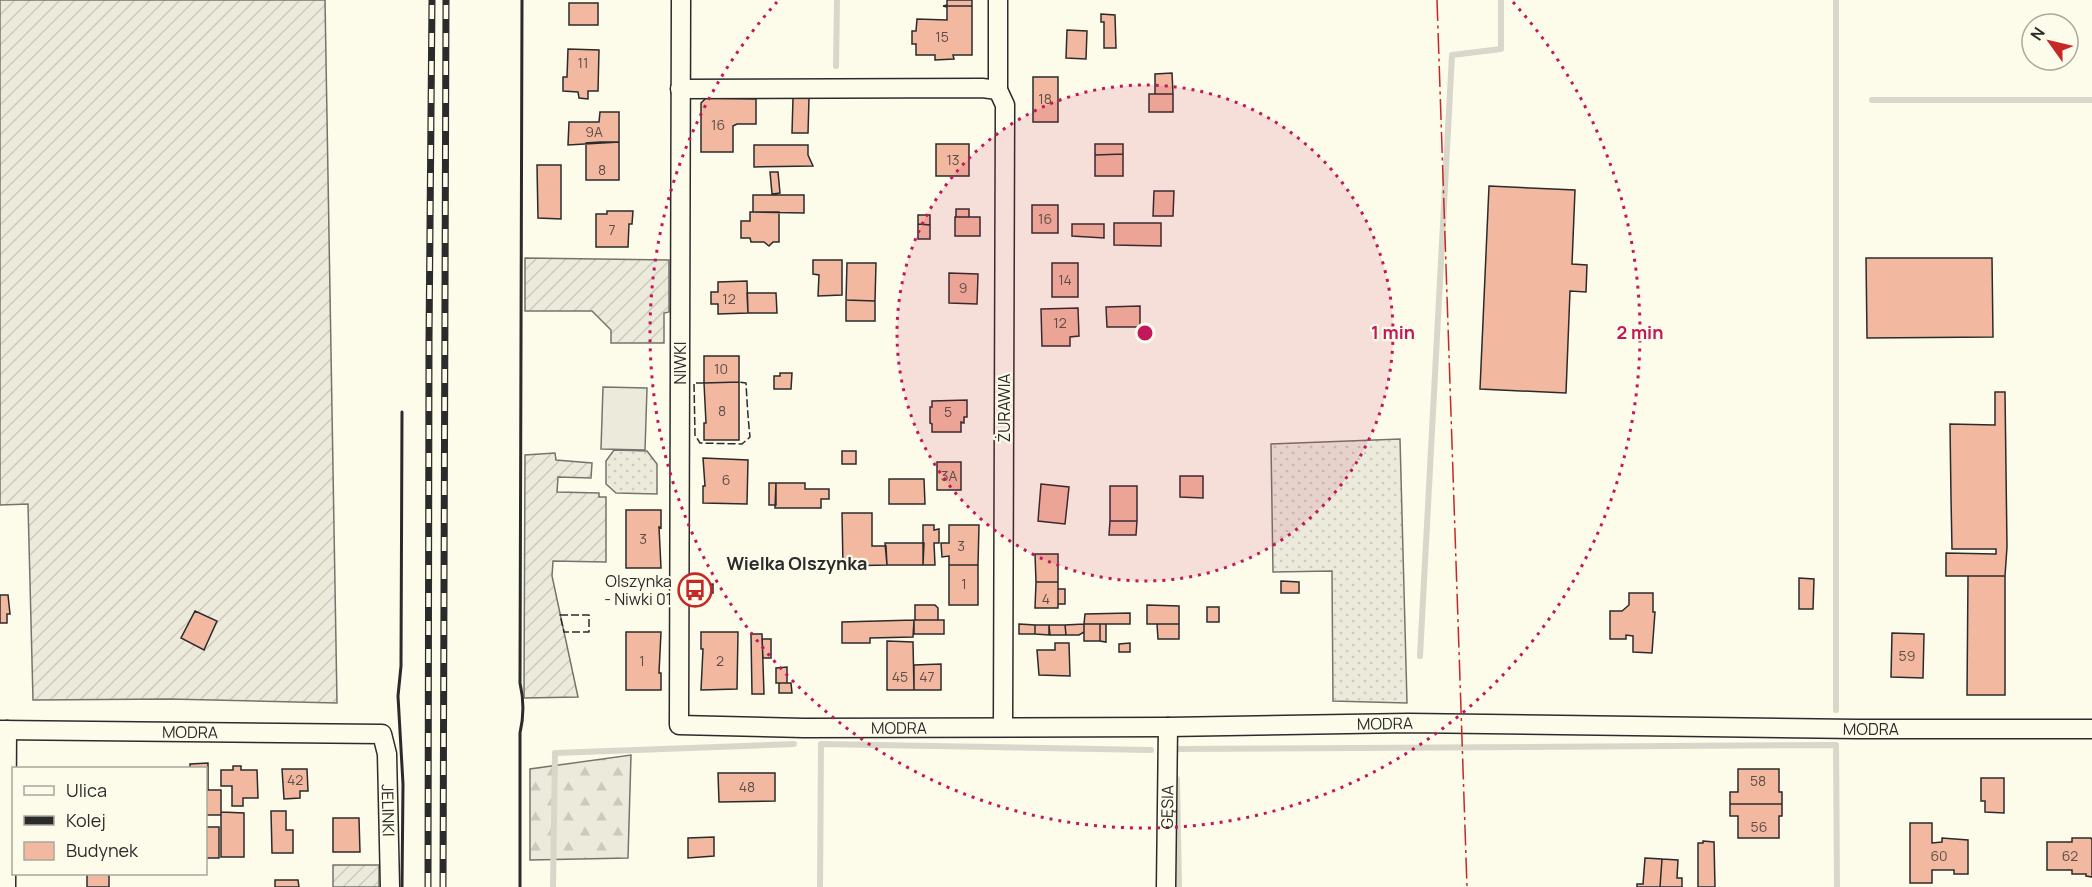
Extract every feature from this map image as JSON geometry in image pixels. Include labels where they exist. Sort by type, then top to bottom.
[{"type":"street","name":"NIWKI","points":[[679,725],[681,0]]},
{"type":"street","name":"ŻURAWIA","points":[[998,0],[998,90],[1005,105],[1003,727]]},
{"type":"street","points":[[680,89],[982,88],[998,90]]},
{"type":"street","name":"MODRA","points":[[679,725],[804,728],[1168,727],[1408,723],[1857,729],[2092,729]]},
{"type":"street","name":"GĘSIA","points":[[1166,887],[1168,727]]},
{"type":"street","points":[[4,730],[6,887]]},
{"type":"street","name":"MODRA","points":[[4,730],[382,734]]},
{"type":"street","name":"JELINKI","points":[[382,734],[387,754],[390,887]]},
{"type":"green space","points":[[0,0],[325,0],[337,703],[170,699],[33,700],[28,504],[0,505]]},
{"type":"green space","points":[[525,258],[669,260],[669,312],[664,313],[664,343],[611,343],[611,330],[592,311],[525,311]]},
{"type":"green space","points":[[603,387],[647,388],[645,450],[601,449]]},
{"type":"green space","points":[[1400,439],[1407,703],[1333,701],[1332,571],[1273,572],[1271,444]]},
{"type":"green space","points":[[614,450],[647,451],[657,464],[657,494],[616,493],[606,484],[606,461]]},
{"type":"green space","points":[[555,453],[556,460],[592,463],[591,478],[558,477],[557,492],[599,493],[599,497],[606,497],[606,562],[553,561],[552,576],[578,697],[524,698],[525,455]]},
{"type":"green space","points":[[631,755],[628,858],[530,860],[530,769]]},
{"type":"green space","points":[[333,865],[379,865],[379,887],[333,887]]},
{"type":"building","points":[[947,0],[972,0],[972,6],[943,6],[947,5]]},
{"type":"building","points":[[569,3],[598,3],[598,25],[569,25]]},
{"type":"building","points":[[943,6],[972,6],[972,55],[953,55],[954,59],[935,60],[935,55],[916,55],[916,44],[912,44],[912,31],[916,31],[917,19],[947,20],[947,7]]},
{"type":"building","points":[[1101,14],[1115,15],[1116,48],[1104,48],[1104,22],[1101,22]]},
{"type":"building","points":[[1067,30],[1087,31],[1086,59],[1066,58]]},
{"type":"building","points":[[568,49],[599,50],[598,91],[588,91],[588,99],[579,98],[578,92],[563,91],[563,77],[567,77]]},
{"type":"building","points":[[1172,73],[1173,94],[1155,94],[1155,74]]},
{"type":"building","points":[[1033,77],[1058,77],[1058,122],[1033,122]]},
{"type":"building","points":[[1149,94],[1173,94],[1173,112],[1149,112]]},
{"type":"building","points":[[706,98],[756,99],[756,124],[733,126],[733,152],[701,152],[701,103]]},
{"type":"building","points":[[793,98],[809,98],[808,133],[792,133]]},
{"type":"building","points":[[600,112],[619,112],[619,142],[568,145],[569,122],[599,122]]},
{"type":"building","points":[[619,142],[619,180],[586,180],[586,143]]},
{"type":"building","points":[[936,144],[969,144],[969,176],[936,176]]},
{"type":"building","points":[[1095,144],[1123,144],[1123,154],[1095,155]]},
{"type":"building","points":[[754,145],[808,145],[808,155],[813,166],[754,167]]},
{"type":"building","points":[[1123,154],[1123,176],[1095,176],[1095,155]]},
{"type":"building","points":[[537,165],[561,165],[561,219],[538,218]]},
{"type":"building","points":[[770,172],[778,172],[780,193],[772,194]]},
{"type":"building","points":[[1489,186],[1575,190],[1572,264],[1587,265],[1586,292],[1570,291],[1566,393],[1480,389]]},
{"type":"building","points":[[1154,191],[1174,191],[1173,216],[1153,216]]},
{"type":"building","points":[[753,195],[804,195],[804,213],[753,212]]},
{"type":"building","points":[[1032,205],[1058,205],[1058,233],[1032,233]]},
{"type":"building","points":[[956,209],[969,209],[969,217],[956,217]]},
{"type":"building","points":[[607,211],[633,211],[632,224],[629,224],[628,247],[596,247],[596,214],[607,214]]},
{"type":"building","points":[[750,212],[779,212],[779,242],[773,242],[769,246],[764,242],[751,242],[750,238],[741,238],[741,221],[750,221]]},
{"type":"building","points":[[918,215],[930,215],[930,225],[918,224]]},
{"type":"building","points":[[955,217],[980,217],[980,236],[955,236]]},
{"type":"building","points":[[1114,223],[1161,223],[1161,246],[1114,245]]},
{"type":"building","points":[[918,224],[930,225],[930,239],[918,239]]},
{"type":"building","points":[[1072,224],[1104,224],[1104,238],[1072,236]]},
{"type":"building","points":[[1866,258],[1992,258],[1993,337],[1867,338]]},
{"type":"building","points":[[813,260],[842,260],[842,295],[818,296],[819,275],[813,274]]},
{"type":"building","points":[[847,263],[876,263],[875,301],[846,300]]},
{"type":"building","points":[[1052,263],[1078,263],[1078,297],[1052,297]]},
{"type":"building","points":[[949,273],[978,274],[977,304],[949,303]]},
{"type":"building","points":[[747,281],[748,313],[718,314],[718,304],[711,304],[711,292],[718,292],[718,282]]},
{"type":"building","points":[[747,293],[776,293],[777,313],[748,313]]},
{"type":"building","points":[[846,300],[875,301],[875,321],[846,321]]},
{"type":"building","points":[[1140,306],[1140,327],[1107,327],[1106,307]]},
{"type":"building","points":[[1078,308],[1079,336],[1070,337],[1070,346],[1042,346],[1041,309]]},
{"type":"building","points":[[704,356],[739,356],[739,382],[704,383]]},
{"type":"building","points":[[780,373],[792,373],[791,389],[774,389],[774,376],[780,376]]},
{"type":"building","points":[[739,382],[739,440],[704,440],[704,423],[706,423],[704,383]]},
{"type":"building","points":[[1995,392],[2005,392],[2007,547],[2005,576],[1946,576],[1946,553],[1996,554],[1996,549],[1952,549],[1950,424],[1995,425]]},
{"type":"building","points":[[967,400],[967,417],[964,417],[964,423],[961,422],[961,432],[932,432],[930,407],[932,407],[932,401]]},
{"type":"building","points":[[842,451],[856,451],[856,464],[842,464]]},
{"type":"building","points":[[703,458],[748,460],[747,504],[703,503],[703,486],[705,486]]},
{"type":"building","points":[[937,462],[961,462],[961,490],[937,490]]},
{"type":"building","points":[[1180,476],[1203,476],[1203,498],[1180,497]]},
{"type":"building","points":[[889,479],[924,479],[925,504],[889,504]]},
{"type":"building","points":[[769,483],[776,483],[776,505],[769,505]]},
{"type":"building","points":[[776,483],[805,483],[805,489],[829,489],[829,499],[821,499],[821,508],[775,508]]},
{"type":"building","points":[[1041,484],[1069,487],[1065,524],[1038,521]]},
{"type":"building","points":[[1110,486],[1137,486],[1137,521],[1110,521]]},
{"type":"building","points":[[626,510],[661,510],[661,528],[659,527],[661,568],[626,568]]},
{"type":"building","points":[[842,513],[872,513],[872,546],[886,546],[887,565],[843,566]]},
{"type":"building","points":[[1110,521],[1137,521],[1136,535],[1109,535]]},
{"type":"building","points":[[923,525],[934,525],[934,530],[939,529],[939,543],[934,543],[935,565],[923,565]]},
{"type":"building","points":[[949,525],[979,525],[978,565],[949,565],[949,556],[942,557],[941,543],[949,543]]},
{"type":"building","points":[[885,543],[924,543],[923,565],[887,565]]},
{"type":"building","points":[[1035,554],[1058,554],[1058,582],[1036,582]]},
{"type":"building","points":[[949,565],[978,565],[978,605],[949,605]]},
{"type":"building","points":[[1968,576],[2005,576],[2005,695],[1967,695]]},
{"type":"building","points":[[1799,578],[1814,579],[1813,609],[1799,609]]},
{"type":"building","points":[[1281,581],[1299,582],[1299,593],[1281,593]]},
{"type":"building","points":[[1036,582],[1058,582],[1058,608],[1035,608]]},
{"type":"building","points":[[713,584],[713,593],[701,593],[701,585]]},
{"type":"building","points":[[1058,589],[1065,589],[1065,604],[1058,604]]},
{"type":"building","points":[[1629,593],[1653,593],[1653,612],[1655,612],[1652,653],[1633,652],[1633,636],[1626,635],[1626,639],[1610,639],[1610,611],[1622,611],[1629,605]]},
{"type":"building","points":[[0,595],[8,595],[10,614],[7,614],[7,623],[0,623]]},
{"type":"building","points":[[915,605],[935,605],[938,608],[938,620],[915,620]]},
{"type":"building","points":[[1147,605],[1179,606],[1179,624],[1147,624]]},
{"type":"building","points":[[1207,607],[1219,607],[1219,622],[1207,622]]},
{"type":"building","points":[[195,611],[217,621],[204,650],[181,638]]},
{"type":"building","points":[[1130,613],[1130,624],[1084,624],[1085,614]]},
{"type":"building","points":[[914,620],[944,620],[944,634],[914,634]]},
{"type":"building","points":[[914,620],[913,637],[870,638],[870,643],[842,643],[842,622]]},
{"type":"building","points":[[1019,624],[1035,625],[1035,634],[1019,634]]},
{"type":"building","points":[[1084,624],[1100,624],[1100,641],[1084,641]]},
{"type":"building","points":[[1084,624],[1084,632],[1079,635],[1066,635],[1065,625]]},
{"type":"building","points":[[1100,624],[1106,624],[1106,642],[1100,641]]},
{"type":"building","points":[[1157,624],[1179,624],[1179,639],[1158,639]]},
{"type":"building","points":[[1035,625],[1049,625],[1049,635],[1035,634]]},
{"type":"building","points":[[1049,625],[1065,625],[1066,635],[1050,635]]},
{"type":"building","points":[[626,632],[661,632],[659,673],[661,673],[661,690],[626,690]]},
{"type":"building","points":[[701,632],[738,632],[737,689],[701,690],[703,649],[701,649]]},
{"type":"building","points":[[1892,633],[1924,634],[1923,678],[1891,677]]},
{"type":"building","points":[[751,634],[762,634],[764,694],[752,694]]},
{"type":"building","points":[[762,639],[771,639],[771,658],[763,658]]},
{"type":"building","points":[[887,641],[913,642],[914,690],[887,690]]},
{"type":"building","points":[[1055,643],[1069,643],[1070,676],[1039,675],[1037,650],[1055,650]]},
{"type":"building","points":[[1130,643],[1130,652],[1119,652],[1119,644]]},
{"type":"building","points":[[941,664],[941,690],[914,690],[914,665]]},
{"type":"building","points":[[787,667],[787,683],[776,683],[776,668]]},
{"type":"building","points":[[779,683],[791,683],[792,693],[779,693]]},
{"type":"building","points":[[208,763],[208,790],[221,790],[221,815],[207,815],[207,767],[190,767],[190,764]]},
{"type":"building","points":[[233,766],[241,766],[241,770],[257,770],[258,798],[243,798],[243,806],[232,806],[232,786],[221,786],[221,770],[233,770]]},
{"type":"building","points":[[282,769],[307,769],[308,791],[300,791],[300,798],[284,799]]},
{"type":"building","points":[[1738,769],[1779,769],[1779,792],[1782,792],[1782,804],[1730,804],[1730,792],[1738,792]]},
{"type":"building","points":[[718,773],[775,773],[775,801],[719,802]]},
{"type":"building","points":[[1981,778],[2004,778],[2004,813],[1985,812],[1985,801],[1981,801]]},
{"type":"building","points":[[1730,804],[1782,804],[1782,816],[1779,816],[1779,838],[1738,838],[1738,816],[1730,816]]},
{"type":"building","points":[[271,811],[286,811],[286,830],[293,830],[293,853],[272,853]]},
{"type":"building","points":[[221,812],[244,813],[244,857],[221,857]]},
{"type":"building","points":[[333,818],[359,818],[360,852],[333,852]]},
{"type":"building","points":[[1910,823],[1932,823],[1932,843],[1942,842],[1942,838],[1968,840],[1968,874],[1954,874],[1954,870],[1932,870],[1932,883],[1910,883]]},
{"type":"building","points":[[207,827],[219,827],[219,858],[207,858]]},
{"type":"building","points":[[714,837],[714,856],[688,858],[688,838]]},
{"type":"building","points":[[2072,838],[2091,838],[2092,877],[2086,874],[2072,874],[2072,870],[2047,870],[2047,842],[2072,842]]},
{"type":"building","points":[[1703,841],[1714,842],[1715,887],[1698,887],[1698,843],[1703,843]]},
{"type":"building","points":[[1645,858],[1662,859],[1660,887],[1637,887],[1637,884],[1643,884]]},
{"type":"building","points":[[1662,859],[1678,860],[1677,878],[1682,878],[1682,887],[1660,887]]},
{"type":"building","points":[[87,875],[109,875],[109,887],[87,887]]},
{"type":"building","points":[[275,880],[298,880],[299,887],[275,887]]},
{"type":"waterway","points":[[836,66],[837,0]]},
{"type":"waterway","points":[[1420,656],[1452,55],[1501,49],[1501,0]]},
{"type":"waterway","points":[[1836,0],[1836,710]]},
{"type":"waterway","points":[[1872,100],[2092,100]]},
{"type":"waterway","points":[[553,887],[555,753],[794,744]]},
{"type":"waterway","points":[[820,887],[821,744],[1151,750]]},
{"type":"waterway","points":[[1178,749],[1836,745],[1837,887]]},
{"type":"waterway","points":[[1177,779],[1179,887]]},
{"type":"railway","points":[[428,887],[432,0]]},
{"type":"railway","points":[[443,887],[446,0]]},
{"type":"fence","points":[[704,383],[694,383],[695,435],[700,443],[742,444],[750,437],[746,383],[739,382]]},
{"type":"fence","points":[[560,615],[589,615],[589,632],[564,632],[560,615]]},
{"type":"wall","points":[[520,887],[520,733],[523,708],[520,683],[522,0]]},
{"type":"wall","points":[[402,412],[401,666],[398,696],[403,784],[402,887]]},
{"type":"power","points":[[1437,0],[1467,887]]},
{"type":"place","name":"Olszynka - Niwki 01","points":[[695,590]]},
{"type":"district","name":"Wielka Olszynka","points":[[797,564]]}]
